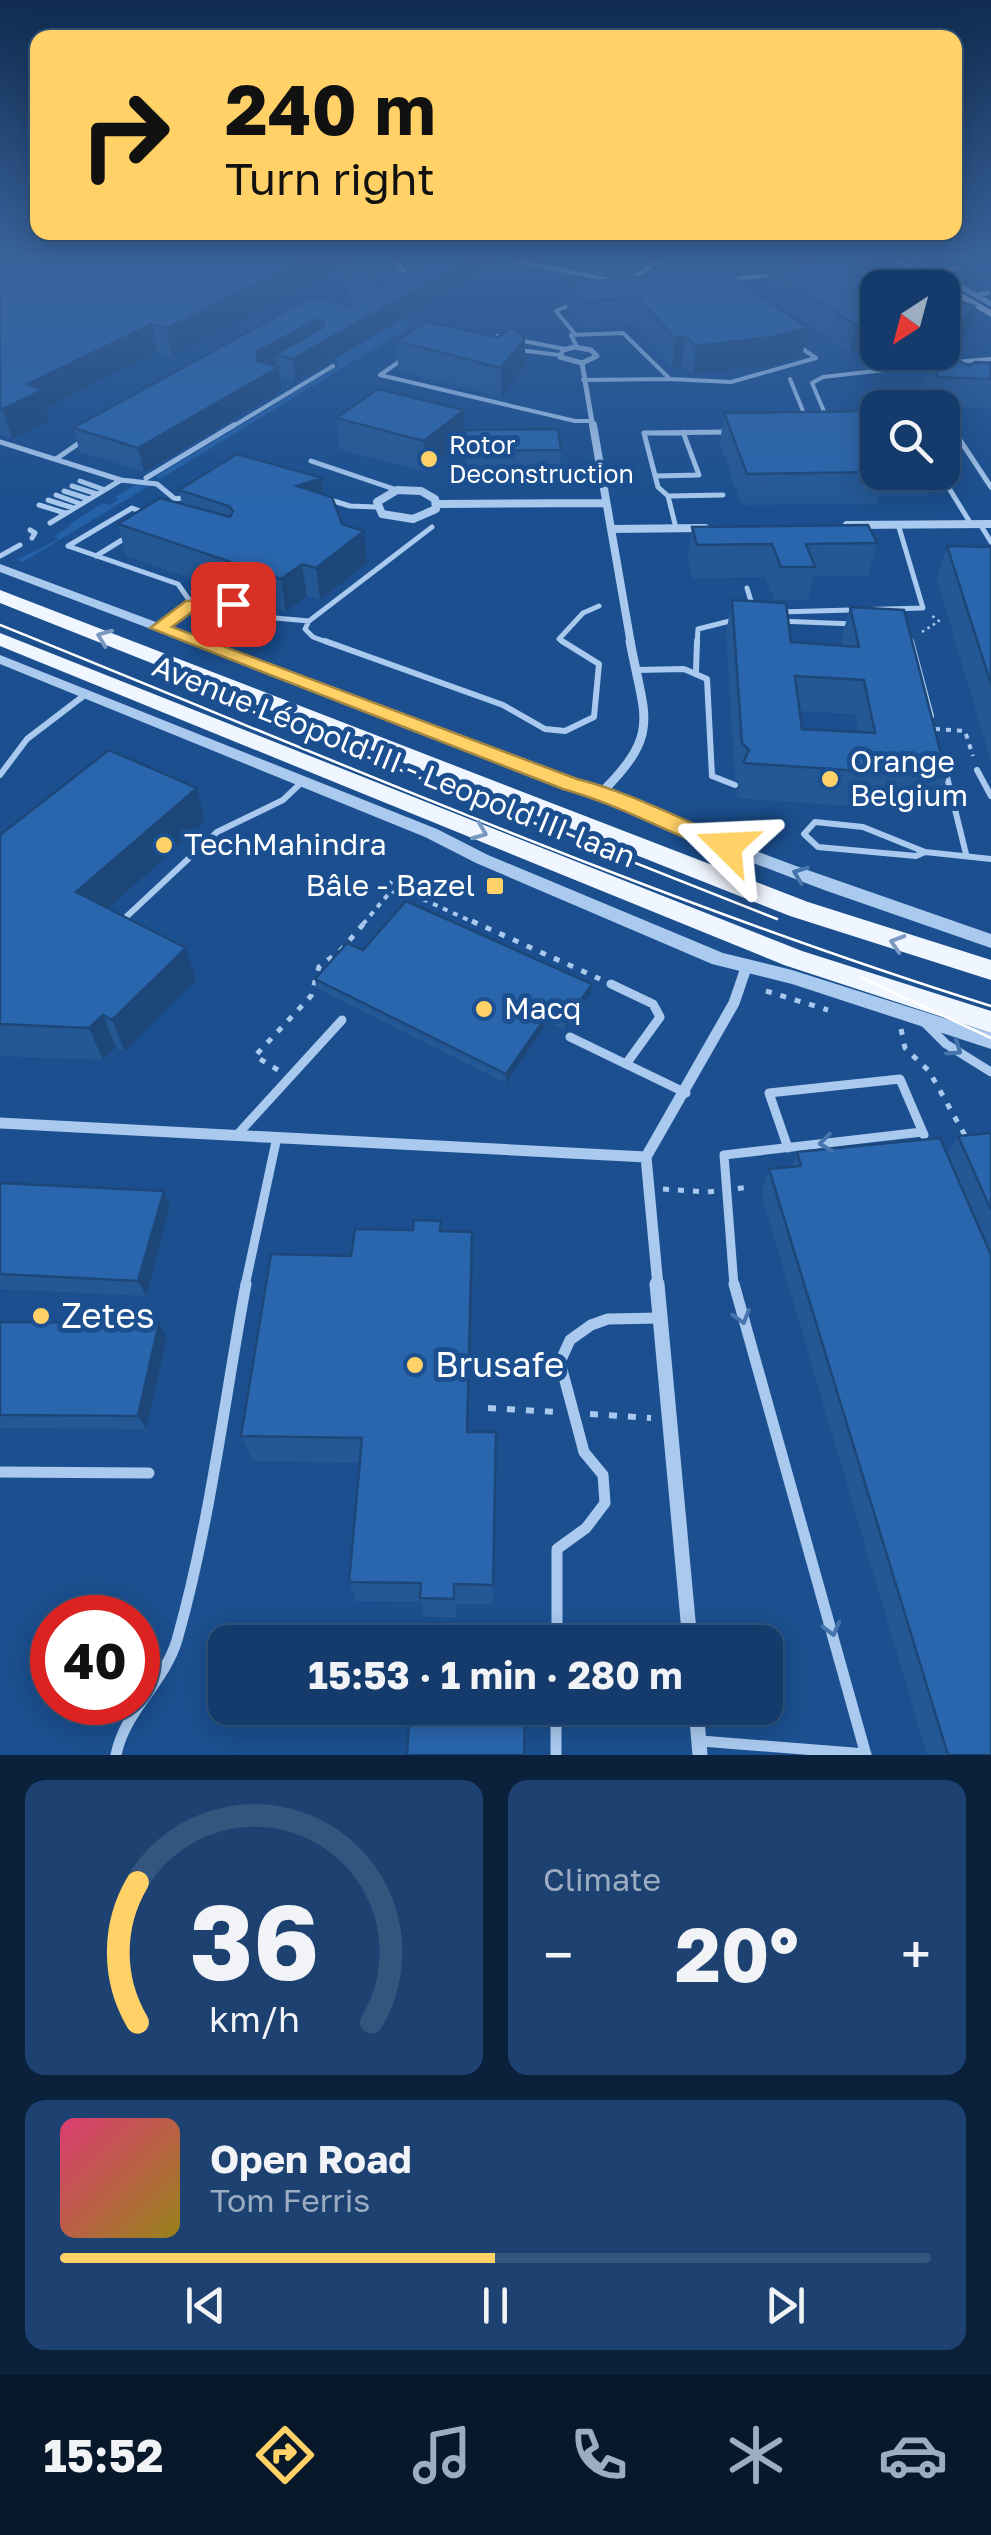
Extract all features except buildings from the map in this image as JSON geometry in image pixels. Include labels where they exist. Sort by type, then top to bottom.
[{"type":"main road","name":"Avenue Léopold III - Leopold III-laan","points":[[0,596],[799,909],[991,970]]},
{"type":"main road","name":"Avenue Léopold III - Leopold III-laan","points":[[0,638],[762,946],[891,1008],[991,1022]]},
{"type":"street","points":[[577,348],[597,354],[592,361],[569,362],[562,352],[577,348]]},
{"type":"street","points":[[582,363],[646,731],[640,749],[602,792]]},
{"type":"street","points":[[438,504],[430,514],[404,520],[382,514],[376,506],[381,497],[397,490],[425,492],[438,504],[605,503]]},
{"type":"street","points":[[840,526],[991,524]]},
{"type":"street","points":[[610,529],[713,528]]},
{"type":"street","points":[[0,568],[570,784],[602,792],[655,819],[991,941]]},
{"type":"street","points":[[0,660],[431,833],[538,884],[746,968],[792,977],[991,1041]]},
{"type":"street","points":[[688,1625],[646,1157],[686,1093],[734,1002],[746,968]]},
{"type":"street","points":[[0,1124],[646,1157]]},
{"type":"lane","points":[[521,342],[562,352]]},
{"type":"lane","points":[[574,342],[577,348]]},
{"type":"lane","points":[[632,342],[670,379]]},
{"type":"lane","points":[[583,380],[731,382],[816,358],[793,342]]},
{"type":"lane","points":[[511,349],[562,352]]},
{"type":"lane","points":[[406,357],[380,375],[590,421]]},
{"type":"lane","points":[[960,362],[991,360]]},
{"type":"lane","points":[[146,478],[334,366]]},
{"type":"lane","points":[[790,378],[805,416],[826,416],[812,383],[823,377],[884,370]]},
{"type":"lane","points":[[280,384],[296,388]]},
{"type":"lane","points":[[56,459],[101,430]]},
{"type":"lane","points":[[655,476],[699,476],[683,432]]},
{"type":"lane","points":[[676,528],[668,496],[658,487],[644,433],[743,432]]},
{"type":"lane","points":[[960,440],[991,487]]},
{"type":"lane","points":[[0,444],[121,480],[146,478],[166,486],[175,500],[201,490]]},
{"type":"lane","points":[[312,462],[397,490]]},
{"type":"lane","points":[[50,524],[121,480]]},
{"type":"lane","points":[[80,482],[105,490]]},
{"type":"lane","points":[[72,486],[97,494]]},
{"type":"lane","points":[[64,490],[89,499]]},
{"type":"lane","points":[[952,490],[991,542]]},
{"type":"lane","points":[[56,495],[81,504]]},
{"type":"lane","points":[[668,496],[723,495]]},
{"type":"lane","points":[[314,496],[350,506],[376,506]]},
{"type":"lane","points":[[48,500],[73,508]]},
{"type":"lane","points":[[40,504],[65,513]]},
{"type":"lane","points":[[96,556],[158,518],[132,508],[68,546],[96,556],[178,584],[192,604]]},
{"type":"lane","points":[[747,588],[754,612],[923,608],[898,524]]},
{"type":"lane","points":[[432,527],[309,620],[305,629],[313,637],[503,705],[545,729],[565,730],[594,717],[599,664],[559,639],[583,613],[598,606]]},
{"type":"lane","points":[[0,556],[20,546]]},
{"type":"lane","points":[[159,628],[192,604],[233,604],[275,618],[309,620]]},
{"type":"lane","points":[[696,671],[698,628],[743,620]]},
{"type":"lane","points":[[760,621],[862,624]]},
{"type":"lane","points":[[903,633],[914,646],[934,729]]},
{"type":"lane","points":[[636,670],[696,671],[707,679],[712,776],[736,785]]},
{"type":"lane","points":[[0,775],[20,744],[86,694]]},
{"type":"lane","points":[[944,765],[966,854]]},
{"type":"lane","points":[[976,766],[991,796]]},
{"type":"lane","points":[[124,919],[217,832],[283,800],[303,781]]},
{"type":"lane","points":[[925,852],[916,856],[818,847],[804,834],[816,822],[863,827],[925,852],[991,859]]},
{"type":"lane","points":[[611,984],[653,1004],[660,1017],[626,1064]]},
{"type":"lane","points":[[238,1135],[342,1020]]},
{"type":"lane","points":[[922,1020],[946,1044],[991,1072]]},
{"type":"lane","points":[[570,1036],[686,1093]]},
{"type":"lane","points":[[788,1148],[769,1093],[900,1079],[929,1148]]},
{"type":"lane","points":[[699,1748],[866,1755],[734,1288],[724,1155],[922,1132]]},
{"type":"lane","points":[[116,1755],[126,1722],[175,1649],[211,1490],[259,1207],[277,1137]]},
{"type":"lane","points":[[557,1625],[557,1548],[586,1528],[605,1503],[604,1475],[584,1452],[560,1362],[570,1340],[591,1325],[608,1319],[660,1318]]},
{"type":"lane","points":[[0,1472],[149,1472]]},
{"type":"lane","points":[[556,1725],[556,1755]]},
{"type":"path","points":[[914,638],[939,621],[923,608]]},
{"type":"path","points":[[924,728],[965,732],[976,766]]},
{"type":"path","points":[[391,891],[390,883],[396,880],[405,884],[404,890]]},
{"type":"path","points":[[291,1077],[255,1056],[310,996],[320,967],[341,950],[391,891],[404,890],[611,984]]},
{"type":"path","points":[[891,1008],[905,1048],[936,1081],[968,1142]]},
{"type":"path","points":[[647,1188],[708,1192],[751,1187]]},
{"type":"shaded area","points":[[364,342],[385,342],[160,479],[155,477],[328,372],[339,363],[334,359]]},
{"type":"shaded area","points":[[139,482],[152,484],[23,562],[16,560],[59,539],[55,536],[68,525],[103,503],[109,505],[119,499],[115,497]]},
{"type":"tram line","points":[[0,625],[615,874],[865,965],[991,1006]]},
{"type":"tram line","points":[[251,711],[777,919]]},
{"type":"tram line","points":[[860,977],[991,1038]]},
{"type":"place","name":"Rotor Deconstruction","points":[[429,459]]},
{"type":"place","name":"Orange Belgium","points":[[830,779]]},
{"type":"place","name":"TechMahindra","points":[[164,845]]},
{"type":"place","name":"Bâle - Bazel","points":[[495,886]]},
{"type":"place","name":"Macq","points":[[484,1009]]},
{"type":"place","name":"Zetes","points":[[41,1316]]},
{"type":"place","name":"Brusafe","points":[[415,1365]]},
{"type":"route","points":[[233,604],[192,604],[159,628],[570,784],[602,792],[655,819],[727,846]]}]
